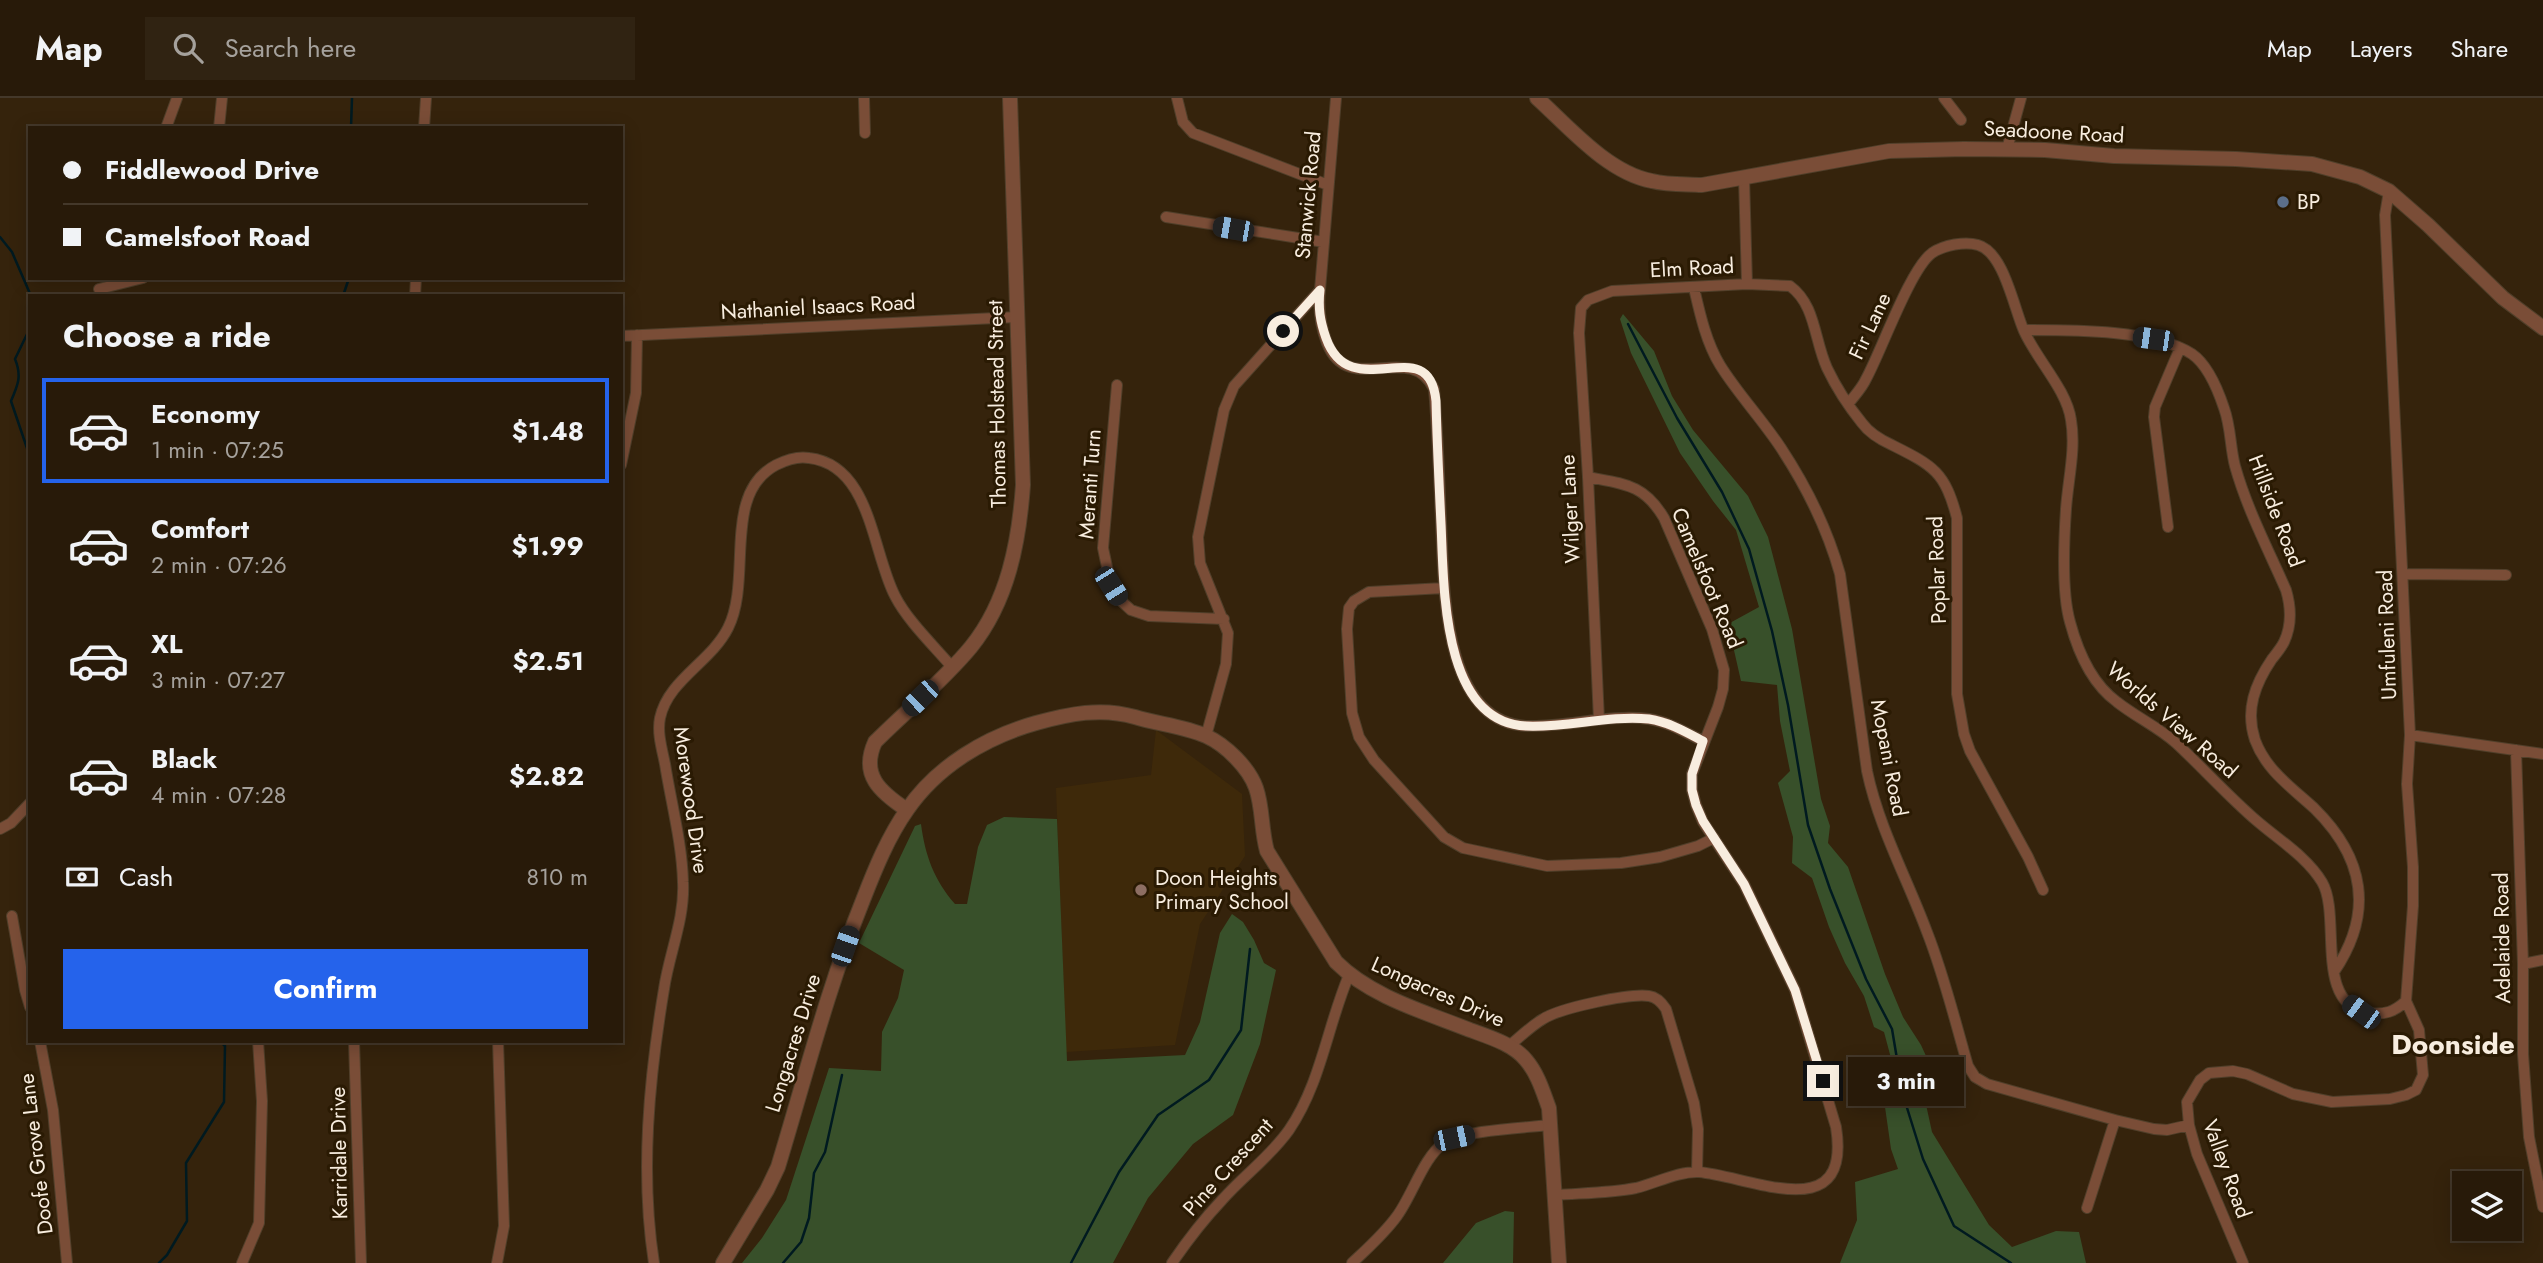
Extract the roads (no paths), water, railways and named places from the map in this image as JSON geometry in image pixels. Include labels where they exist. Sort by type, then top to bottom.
[{"type":"street","points":[[167,126],[177,98]]},
{"type":"street","points":[[219,126],[222,98]]},
{"type":"street","points":[[424,126],[426,98]]},
{"type":"street","points":[[864,98],[865,133]]},
{"type":"street","name":"Thomas Holstead Street","points":[[907,810],[873,779],[869,768],[869,755],[875,742],[971,646],[987,623],[1009,576],[1015,546],[1023,485],[1010,98]]},
{"type":"street","points":[[1177,98],[1183,121],[1193,133],[1328,185]]},
{"type":"street","name":"Stanwick Road","points":[[1336,98],[1318,311],[1331,352],[1339,362],[1358,369],[1410,367],[1429,379],[1434,389],[1444,588]]},
{"type":"street","name":"Seadoone Road","points":[[1537,98],[1606,160],[1651,181],[1674,184],[1702,185],[1889,151],[2007,149],[2312,164],[2360,177],[2389,191],[2503,298],[2543,328]]},
{"type":"street","points":[[1944,98],[1961,120]]},
{"type":"street","points":[[2007,149],[2021,98]]},
{"type":"street","points":[[1744,177],[1746,284]]},
{"type":"street","name":"Umfuleni Road","points":[[2389,191],[2385,225],[2404,574],[2410,735],[2407,784],[2413,867],[2406,1001],[2419,1030],[2423,1075]]},
{"type":"street","points":[[1166,217],[1324,242]]},
{"type":"street","name":"Fir Lane","points":[[1849,403],[1866,381],[1923,263],[1931,254],[1943,248],[1962,244],[1980,245],[1992,253],[2000,265],[2024,330]]},
{"type":"street","points":[[99,289],[135,280]]},
{"type":"street","name":"Elm Road","points":[[1588,300],[1612,291],[1746,284],[1790,286],[1798,292]]},
{"type":"street","name":"Mopani Road","points":[[1694,288],[1704,330],[1720,365],[1781,448],[1809,497],[1834,553],[1840,575],[1873,799],[1884,832],[1931,941],[1968,1066],[1975,1077],[1987,1084],[2115,1120],[2167,1130],[2189,1125]]},
{"type":"street","points":[[1206,736],[1226,664],[1228,634],[1200,563],[1198,537],[1226,403],[1234,386],[1320,290]]},
{"type":"street","name":"Poplar Road","points":[[1798,292],[1806,303],[1828,369],[1863,424],[1872,434],[1923,460],[1941,477],[1950,491],[1957,518],[1957,694],[1964,734],[1970,751],[2043,890]]},
{"type":"street","name":"Wilger Lane","points":[[1588,300],[1581,308],[1578,318],[1599,720]]},
{"type":"street","name":"Nathaniel Isaacs Road","points":[[623,336],[1017,317]]},
{"type":"street","name":"Hillside Road","points":[[2024,330],[2059,330],[2153,339],[2192,354],[2201,363],[2216,389],[2230,429],[2234,463],[2244,493],[2286,590],[2290,606],[2289,627],[2284,643],[2254,688],[2252,730],[2259,751],[2272,770],[2315,810],[2342,844],[2357,879],[2360,908],[2355,935],[2334,972]]},
{"type":"street","name":"Worlds View Road","points":[[2024,330],[2061,394],[2071,418],[2065,596],[2081,657],[2090,674],[2115,701],[2174,741],[2248,813],[2311,867],[2328,897],[2334,972],[2339,990],[2347,1001],[2361,1012],[2380,1014],[2395,1011],[2406,1001]]},
{"type":"street","points":[[623,455],[636,393],[637,335]]},
{"type":"street","points":[[2168,527],[2154,417],[2155,407],[2180,348]]},
{"type":"street","name":"Meranti Turn","points":[[1117,385],[1103,548],[1111,586],[1119,599],[1131,610],[1149,616],[1224,619]]},
{"type":"street","name":"Morewood Drive","points":[[654,1263],[648,1210],[649,1119],[663,992],[678,927],[684,883],[659,729],[665,703],[719,643],[729,628],[738,594],[747,496],[758,480],[772,467],[789,460],[808,457],[839,470],[851,482],[861,499],[895,596],[952,667]]},
{"type":"street","name":"Camelsfoot Road","points":[[1556,1195],[1617,1191],[1697,1172],[1749,1183],[1806,1189],[1821,1184],[1833,1172],[1839,1147],[1836,1127],[1795,990],[1744,884],[1699,813],[1692,790],[1692,774],[1723,689],[1724,670],[1712,629],[1664,518],[1654,502],[1631,485],[1588,477]]},
{"type":"street","points":[[2404,574],[2506,575]]},
{"type":"street","points":[[1703,741],[1668,724],[1648,719],[1528,726],[1505,724],[1477,699],[1454,656],[1444,588],[1369,592],[1354,601],[1349,608],[1347,629],[1352,713],[1359,737],[1374,760],[1444,838],[1463,848],[1548,866],[1621,863],[1660,857],[1698,846],[1714,838]]},
{"type":"street","name":"Longacres Drive","points":[[723,1263],[767,1191],[778,1167],[852,927],[876,867],[907,810],[922,791],[965,754],[1010,730],[1082,712],[1098,711],[1130,715],[1206,736],[1226,749],[1244,767],[1256,787],[1262,834],[1267,850],[1326,948],[1349,975],[1400,1002],[1509,1046],[1524,1057],[1532,1067],[1549,1108],[1559,1263]]},
{"type":"street","points":[[2410,735],[2543,754]]},
{"type":"street","name":"Adelaide Road","points":[[2516,750],[2523,1054],[2529,1137],[2543,1206]]},
{"type":"street","points":[[0,829],[28,805]]},
{"type":"street","points":[[12,916],[28,1001]]},
{"type":"street","points":[[2523,964],[2543,960]]},
{"type":"street","name":"Pine Crescent","points":[[1172,1263],[1222,1199],[1278,1145],[1297,1118],[1313,1086],[1349,975]]},
{"type":"street","points":[[1509,1046],[1543,1019],[1560,1011],[1650,995],[1660,1000],[1666,1009],[1693,1103],[1698,1129],[1697,1172]]},
{"type":"street","name":"Doofe Grove Lane","points":[[40,1043],[53,1110],[67,1263]]},
{"type":"street","points":[[242,1263],[259,1223],[262,1101],[258,1043]]},
{"type":"street","name":"Karridale Drive","points":[[355,1043],[361,1263]]},
{"type":"street","points":[[497,1263],[504,1226],[498,1043]]},
{"type":"street","name":"Valley Road","points":[[2243,1263],[2197,1154],[2189,1125],[2188,1102],[2200,1080],[2219,1070],[2247,1074],[2292,1094],[2332,1102],[2390,1099],[2406,1095],[2416,1090],[2423,1075]]},
{"type":"street","points":[[2087,1208],[2115,1120]]},
{"type":"street","points":[[1352,1263],[1382,1235],[1396,1217],[1442,1144],[1469,1135],[1550,1125]]},
{"type":"waterway","points":[[351,126],[352,98]]},
{"type":"waterway","points":[[0,237],[12,252],[30,294]]},
{"type":"waterway","points":[[344,294],[348,280]]},
{"type":"waterway","points":[[1628,324],[1677,418],[1722,492],[1749,549],[1772,631],[1788,705],[1808,825],[1866,979],[1892,1029],[1903,1095],[1923,1159],[1954,1226],[2011,1263]]},
{"type":"waterway","points":[[28,332],[15,359],[18,380],[11,401],[28,451]]},
{"type":"waterway","points":[[1071,1263],[1119,1172],[1158,1115],[1209,1080],[1241,1030],[1250,949]]},
{"type":"waterway","points":[[159,1263],[167,1255],[187,1221],[186,1163],[224,1102],[225,1046],[222,1043]]},
{"type":"waterway","points":[[783,1263],[801,1242],[809,1218],[814,1173],[825,1152],[842,1075]]},
{"type":"place","name":"BP","points":[[2283,202]]},
{"type":"place","name":"Doon Heights Primary School","points":[[1141,890]]},
{"type":"district","name":"Doonside","points":[[2453,1044]]}]
